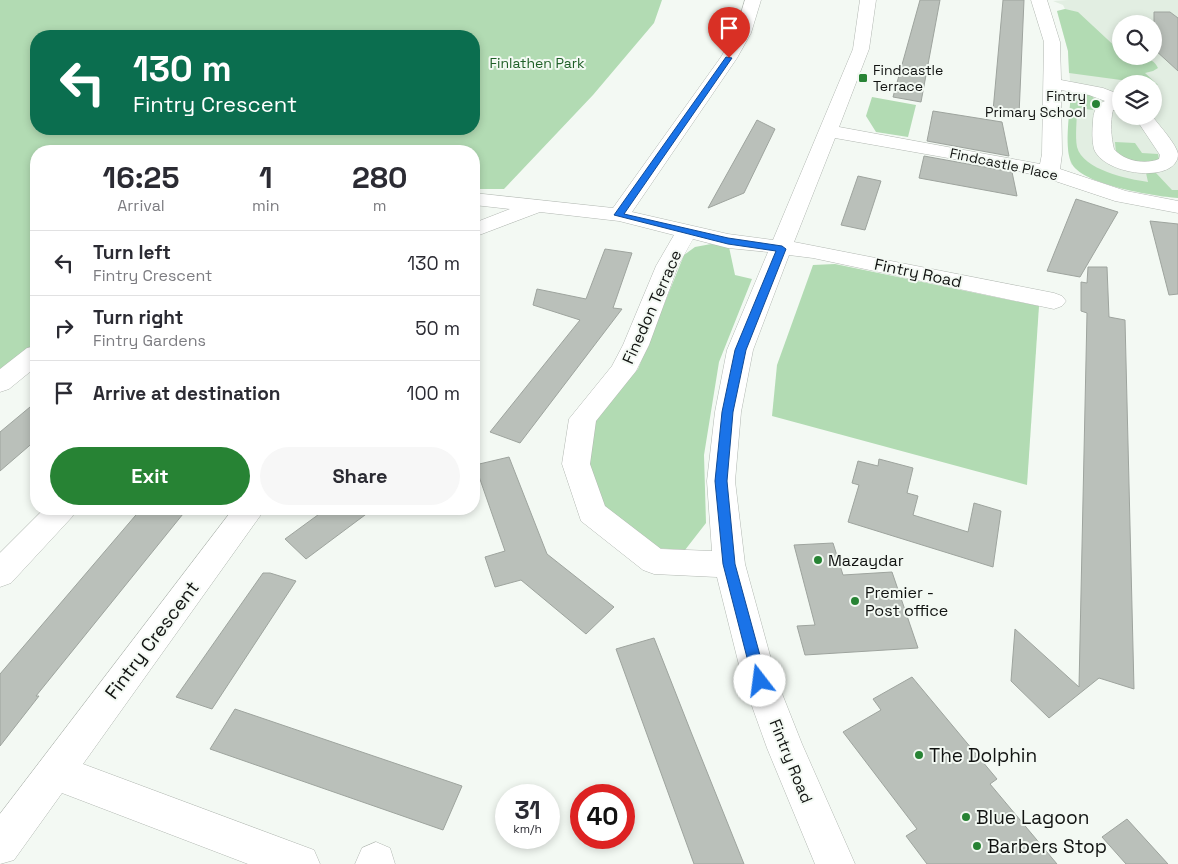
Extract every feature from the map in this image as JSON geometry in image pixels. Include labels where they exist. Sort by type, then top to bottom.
[{"type":"street","points":[[619,215],[729,58],[743,32],[753,0]]},
{"type":"street","name":"Fintry Road","points":[[835,864],[785,748],[760,681],[729,564],[721,481],[728,412],[740,350],[862,49],[868,0]]},
{"type":"street","points":[[1039,0],[1052,42],[1054,84],[1052,154],[1049,172]]},
{"type":"street","points":[[1054,84],[1097,90],[1112,97]]},
{"type":"street","points":[[1112,104],[1106,107],[1102,113],[1104,150],[1109,156],[1126,164],[1148,168],[1161,167],[1168,162],[1170,155],[1149,125]]},
{"type":"street","name":"Findcastle Place","points":[[828,131],[1005,162],[1049,172],[1122,197],[1178,207]]},
{"type":"street","points":[[480,200],[619,215],[728,241],[782,249]]},
{"type":"street","points":[[480,229],[538,205]]},
{"type":"street","name":"Finedon Terrace","points":[[687,231],[667,266],[624,371],[583,419],[576,464],[592,513],[654,561],[687,564],[729,564]]},
{"type":"street","name":"Fintry Road","points":[[782,249],[813,251],[1054,300]]},
{"type":"street","points":[[0,382],[30,359]]},
{"type":"street","points":[[0,574],[56,515]]},
{"type":"street","name":"Fintry Crescent","points":[[0,846],[246,515]]},
{"type":"street","points":[[54,772],[300,864]]},
{"type":"shaded area","name":"Fintry Primary School","points":[[1178,0],[1178,198],[1157,196],[1108,184],[1087,176],[1071,164],[1068,151],[1071,92],[1081,92],[1081,85],[1070,81],[1068,51],[1057,11],[1065,9],[1063,5],[1053,1]]},
{"type":"green space","name":"Finlathen Park","points":[[0,0],[662,0],[654,23],[593,95],[504,189],[480,189],[480,145],[30,145],[30,348],[0,371]]},
{"type":"green space","points":[[1065,9],[1078,12],[1112,44],[1112,65],[1156,65],[1158,68],[1145,73],[1147,75],[1112,75],[1112,79],[1069,73],[1068,51],[1057,11]]},
{"type":"green space","points":[[1071,92],[1089,93],[1098,102],[1093,110],[1077,108],[1076,143],[1081,155],[1088,162],[1118,176],[1148,182],[1146,173],[1156,173],[1172,190],[1178,190],[1178,198],[1119,188],[1088,177],[1077,170],[1071,162],[1068,147]]},
{"type":"green space","points":[[872,97],[916,105],[908,137],[876,132],[866,116]]},
{"type":"green space","points":[[1115,142],[1135,143],[1142,153],[1158,154],[1159,159],[1143,163],[1126,158],[1116,153]]},
{"type":"green space","points":[[711,244],[729,247],[735,275],[752,279],[719,362],[704,455],[706,523],[685,550],[654,548],[602,508],[586,464],[594,420],[638,369],[684,255],[695,247]]},
{"type":"green space","points":[[835,264],[1039,306],[1027,485],[772,416],[777,365],[813,265]]},
{"type":"building","points":[[920,0],[940,0],[921,102],[893,97]]},
{"type":"building","points":[[1003,0],[1024,0],[1019,115],[993,111]]},
{"type":"building","points":[[1154,12],[1170,12],[1178,18],[1178,71],[1162,56],[1162,15],[1154,15]]},
{"type":"building","points":[[933,111],[1002,122],[1009,156],[927,141]]},
{"type":"building","points":[[757,120],[775,129],[744,193],[708,208]]},
{"type":"building","points":[[924,156],[1012,172],[1017,196],[919,178]]},
{"type":"building","points":[[858,176],[881,181],[865,230],[841,225]]},
{"type":"building","points":[[1076,199],[1118,212],[1080,277],[1047,271]]},
{"type":"building","points":[[1150,221],[1178,224],[1178,294],[1169,295]]},
{"type":"building","points":[[605,249],[632,253],[613,308],[622,309],[520,443],[490,432],[580,320],[533,305],[537,289],[586,299]]},
{"type":"building","points":[[1088,267],[1107,267],[1109,317],[1125,320],[1134,689],[1099,678],[1049,718],[1011,681],[1015,629],[1079,687],[1087,313],[1081,311],[1081,282],[1087,283]]},
{"type":"building","points":[[30,407],[30,445],[0,471],[0,432]]},
{"type":"building","points":[[509,457],[547,554],[614,607],[586,634],[521,580],[495,587],[485,557],[505,551],[480,479],[480,464]]},
{"type":"building","points":[[879,459],[913,468],[907,493],[918,496],[913,515],[968,532],[974,503],[1001,511],[993,567],[848,522],[859,485],[852,483],[858,461],[878,466]]},
{"type":"building","points":[[136,515],[182,515],[36,696],[39,696],[0,746],[0,674]]},
{"type":"building","points":[[318,515],[365,515],[306,559],[285,539]]},
{"type":"building","name":"Premier - Post office","points":[[833,543],[843,575],[892,572],[918,648],[805,655],[797,626],[815,625],[794,545]]},
{"type":"building","points":[[263,573],[270,573],[296,581],[212,709],[176,697]]},
{"type":"building","points":[[654,638],[744,864],[694,864],[616,649]]},
{"type":"building","name":"The Dolphin","points":[[912,677],[997,779],[990,784],[1057,864],[927,864],[906,836],[917,829],[843,732],[881,710],[873,699]]},
{"type":"building","points":[[235,709],[462,786],[443,830],[210,749]]},
{"type":"building","points":[[1127,819],[1168,864],[1126,864],[1102,837]]},
{"type":"place","name":"Findcastle Terrace","points":[[863,78]]},
{"type":"place","name":"Fintry Primary School","points":[[1096,104]]},
{"type":"place","name":"Mazaydar","points":[[818,560]]},
{"type":"place","name":"Premier - Post office","points":[[855,601]]},
{"type":"place","name":"The Dolphin","points":[[919,755]]},
{"type":"place","name":"Blue Lagoon","points":[[966,817]]},
{"type":"place","name":"Barbers Stop","points":[[977,846]]},
{"type":"route","points":[[729,58],[619,215],[728,241],[782,249],[740,350],[728,412],[721,481],[729,564],[760,681]]}]
